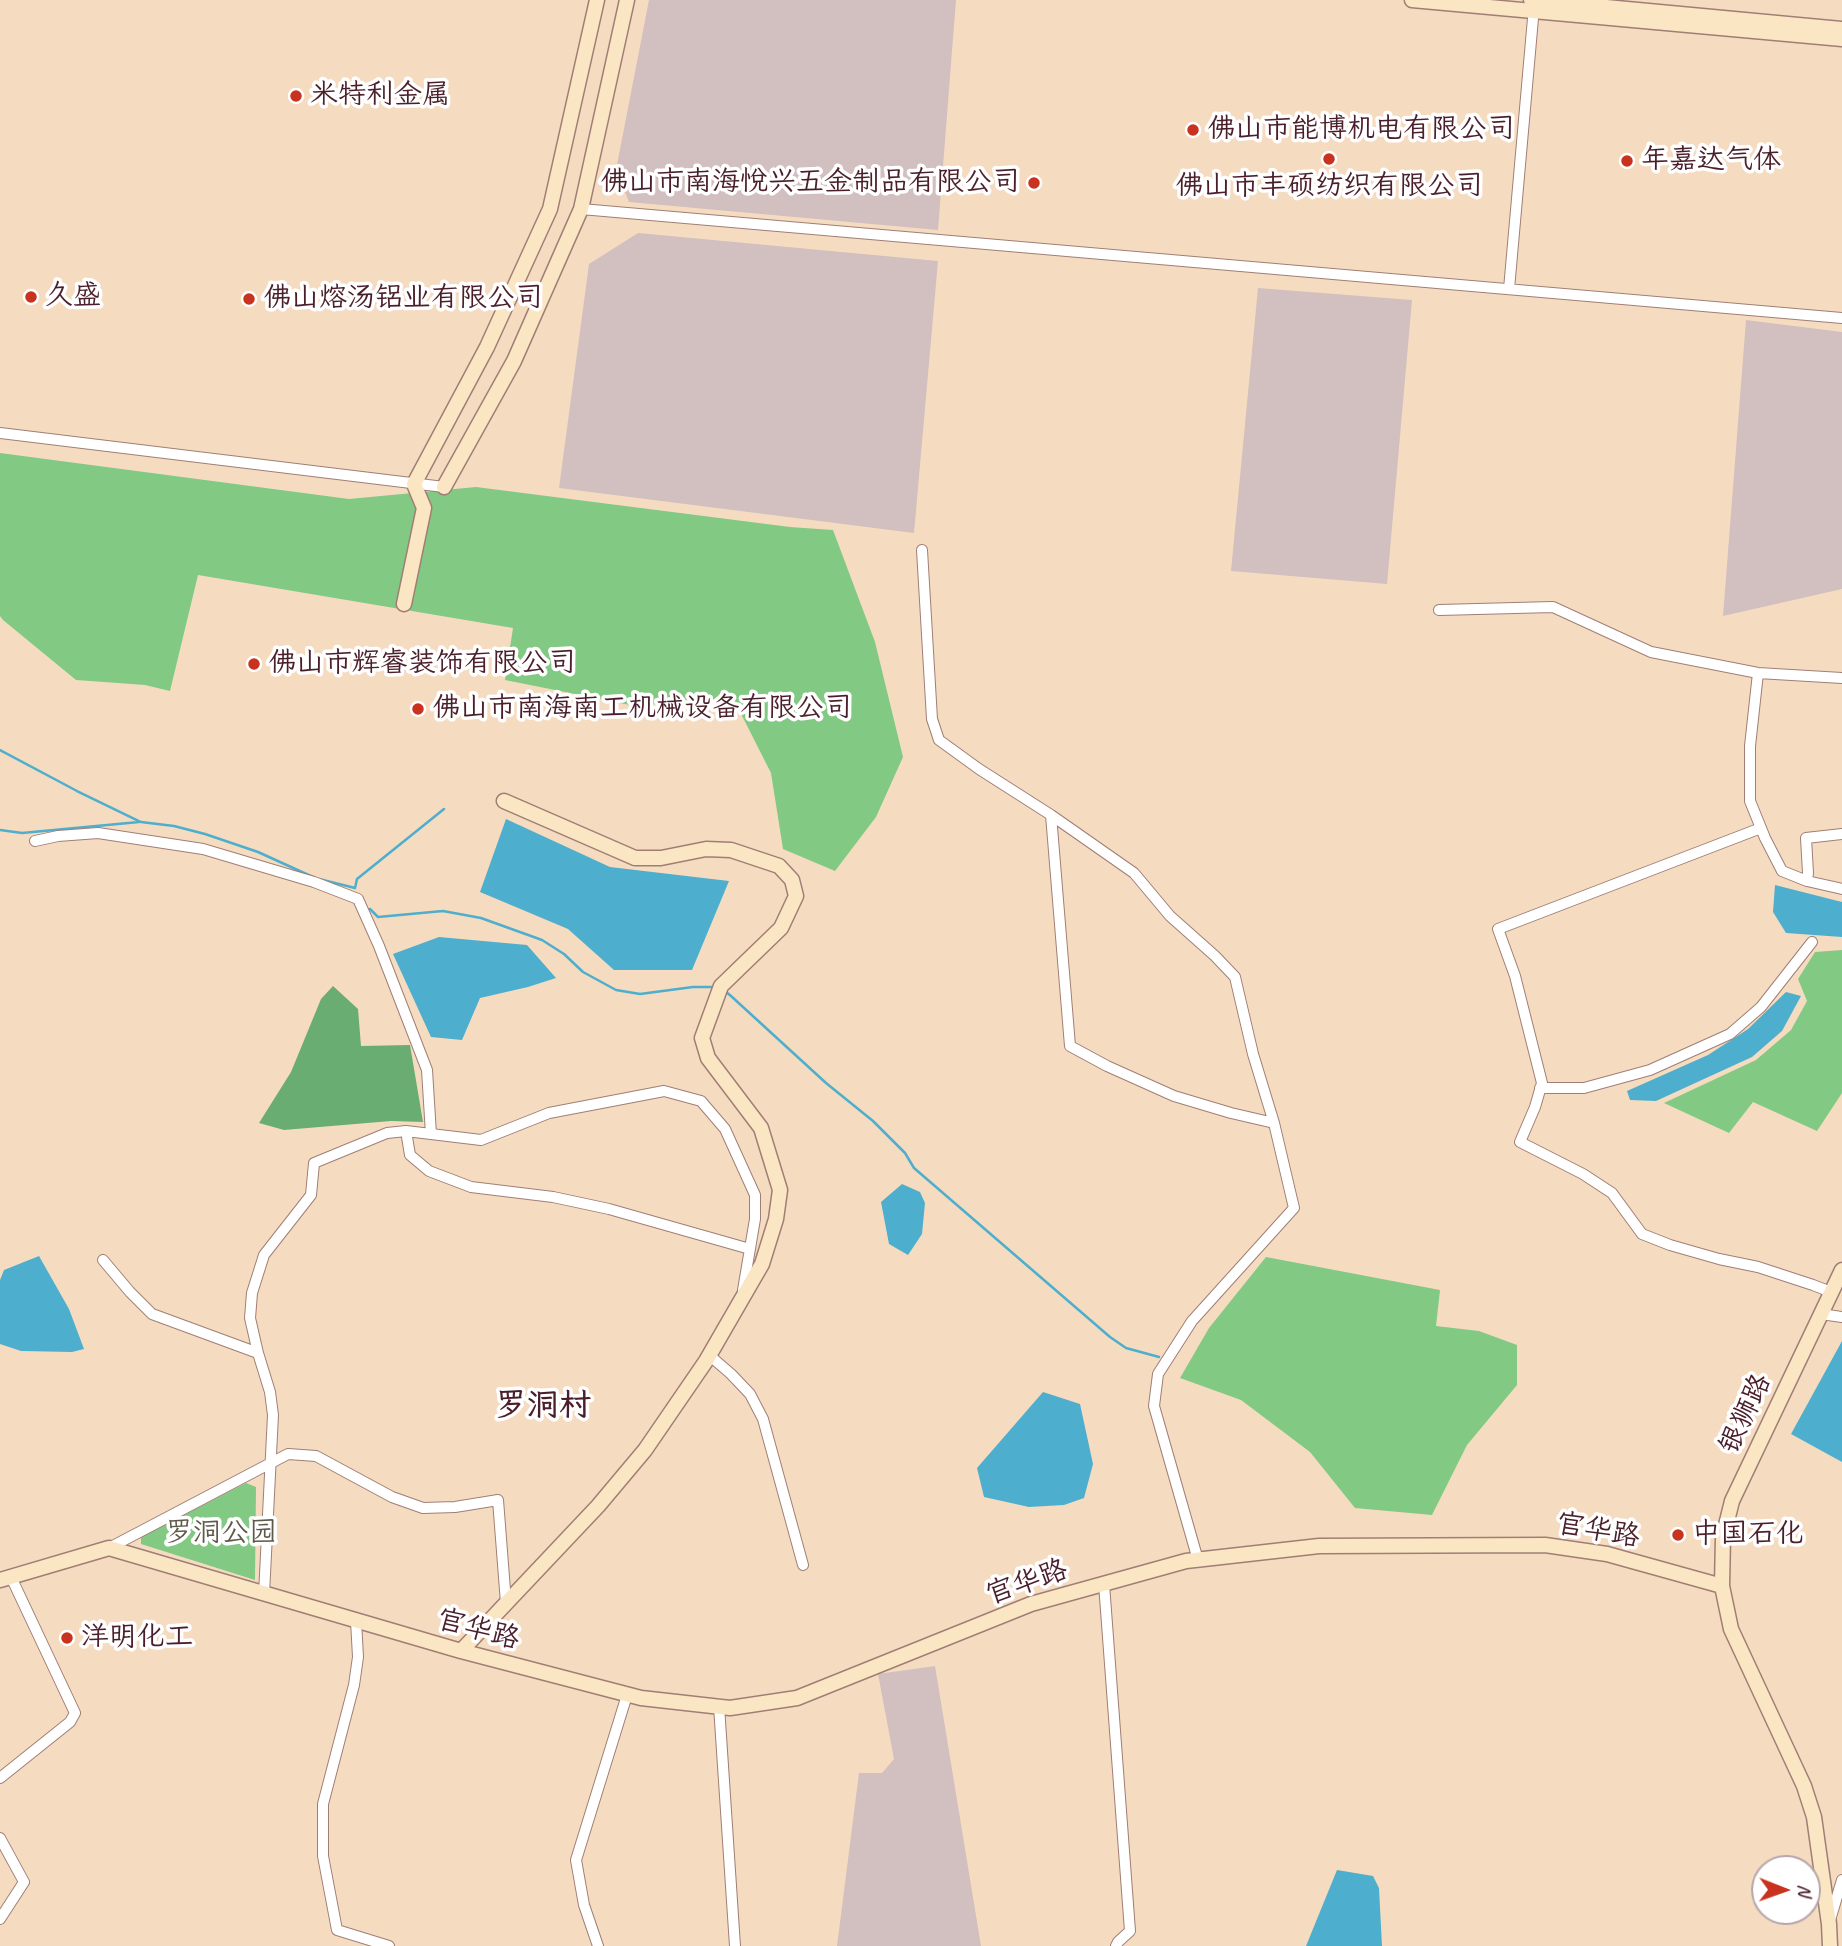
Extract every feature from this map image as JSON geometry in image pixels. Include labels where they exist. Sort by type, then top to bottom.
[{"type":"street","points":[[414,484],[486,347],[550,209],[597,0]]},
{"type":"street","points":[[0,433],[444,487],[514,361],[581,209],[627,0]]},
{"type":"street","points":[[1412,0],[1534,3],[1842,29]]},
{"type":"street","points":[[1509,289],[1534,3]]},
{"type":"street","points":[[1534,3],[1842,39]]},
{"type":"street","points":[[581,209],[1842,318]]},
{"type":"street","points":[[404,604],[424,508],[414,484]]},
{"type":"street","points":[[922,550],[932,719],[939,740],[1134,873],[1170,916],[1235,977],[1294,1208],[1192,1321],[1158,1374],[1154,1406],[1198,1559]]},
{"type":"street","points":[[1438,610],[1553,607],[1651,652],[1758,674],[1842,678]]},
{"type":"street","points":[[1758,674],[1750,746],[1750,801],[1782,871],[1807,881],[1842,889]]},
{"type":"street","points":[[461,1651],[598,1506],[645,1450],[709,1355],[762,1264],[776,1219],[780,1190],[761,1128],[708,1058],[702,1038],[720,989],[781,928],[796,896],[792,880],[779,866],[732,850],[706,849],[661,858],[635,858],[504,801]]},
{"type":"street","points":[[1051,815],[1070,1046],[1174,1096],[1273,1122]]},
{"type":"street","points":[[1761,828],[1498,929],[1515,976],[1542,1083],[1520,1142],[1583,1174],[1612,1193],[1642,1234],[1718,1259],[1758,1267],[1831,1293]]},
{"type":"street","points":[[35,841],[98,833],[203,849],[314,882],[358,899],[427,1070],[431,1135]]},
{"type":"street","points":[[1807,881],[1806,838],[1842,834]]},
{"type":"street","points":[[1540,1088],[1584,1087],[1650,1070],[1730,1034],[1761,1007],[1812,942]]},
{"type":"street","points":[[264,1594],[273,1415],[270,1392],[250,1318],[252,1293],[264,1255],[311,1195],[314,1163],[387,1133],[406,1131],[481,1140],[549,1113],[664,1091],[701,1101],[725,1129],[755,1195],[755,1219],[742,1298]]},
{"type":"street","points":[[406,1131],[410,1156],[429,1171],[471,1187],[553,1197],[609,1209],[750,1249]]},
{"type":"street","points":[[103,1261],[152,1314],[258,1353]]},
{"type":"street","name":"银狮路","points":[[1722,1586],[1723,1537],[1732,1501],[1842,1270]]},
{"type":"street","points":[[1821,1314],[1842,1317]]},
{"type":"street","points":[[709,1355],[750,1394],[763,1419],[803,1565]]},
{"type":"street","points":[[0,1778],[70,1722],[75,1713],[5,1579],[108,1548],[288,1454],[316,1456],[392,1497],[423,1508],[455,1507],[498,1500],[506,1604]]},
{"type":"street","name":"官华路","points":[[108,1548],[461,1651],[627,1695],[730,1707],[797,1698],[1031,1604],[1198,1559],[1319,1546],[1545,1545],[1607,1554],[1722,1586]]},
{"type":"street","points":[[1104,1584],[1130,1931],[1116,1946]]},
{"type":"street","points":[[1722,1586],[1731,1629],[1814,1817],[1830,1946]]},
{"type":"street","points":[[356,1621],[358,1657],[354,1685],[323,1804],[323,1856],[337,1930],[389,1946]]},
{"type":"street","points":[[598,1946],[584,1905],[576,1860],[627,1695]]},
{"type":"street","points":[[719,1706],[735,1946]]},
{"type":"street","points":[[0,1838],[24,1882],[0,1919]]},
{"type":"street","points":[[1829,1924],[1842,1880]]},
{"type":"shaded area","points":[[649,0],[956,0],[938,230],[629,202],[616,170]]},
{"type":"shaded area","points":[[638,233],[938,261],[914,533],[559,488],[589,264]]},
{"type":"shaded area","points":[[1258,288],[1412,300],[1387,584],[1231,571]]},
{"type":"shaded area","points":[[1746,320],[1842,332],[1842,589],[1723,616]]},
{"type":"shaded area","points":[[935,1666],[981,1946],[837,1946],[859,1773],[882,1773],[894,1759],[878,1674]]},
{"type":"green space","points":[[0,453],[349,499],[476,487],[790,527],[833,530],[875,642],[903,757],[876,817],[835,871],[783,849],[771,773],[733,698],[635,706],[505,680],[513,628],[198,575],[170,691],[145,685],[76,680],[0,616]]},
{"type":"green space","points":[[1842,950],[1842,1093],[1817,1131],[1753,1102],[1729,1133],[1664,1103],[1756,1060],[1791,1030],[1807,1001],[1798,979],[1815,952]]},
{"type":"green space","points":[[333,986],[358,1009],[361,1046],[410,1045],[423,1122],[391,1121],[284,1130],[259,1123],[291,1072],[321,999]]},
{"type":"green space","points":[[1266,1257],[1440,1290],[1436,1326],[1479,1331],[1517,1345],[1517,1385],[1467,1445],[1432,1515],[1355,1508],[1310,1452],[1241,1400],[1180,1378],[1209,1328]]},
{"type":"green space","name":"罗洞公园","points":[[246,1483],[256,1487],[255,1580],[141,1544],[141,1537]]},
{"type":"water","points":[[506,819],[610,867],[729,881],[692,970],[614,970],[568,929],[480,892]]},
{"type":"water","points":[[1775,885],[1842,902],[1842,937],[1786,933],[1773,912]]},
{"type":"water","points":[[439,937],[527,945],[556,978],[480,998],[462,1040],[431,1037],[393,954]]},
{"type":"water","points":[[1786,992],[1801,996],[1782,1031],[1752,1057],[1656,1101],[1630,1100],[1627,1091],[1708,1055],[1748,1029]]},
{"type":"water","points":[[902,1184],[920,1192],[925,1203],[922,1234],[908,1255],[889,1244],[881,1202]]},
{"type":"water","points":[[39,1256],[69,1309],[84,1349],[72,1352],[21,1351],[0,1344],[0,1280],[4,1270]]},
{"type":"water","points":[[1842,1341],[1842,1462],[1791,1434]]},
{"type":"water","points":[[1043,1392],[1080,1404],[1093,1464],[1084,1498],[1064,1505],[1029,1507],[984,1497],[977,1468]]},
{"type":"water","points":[[1337,1870],[1373,1876],[1379,1888],[1382,1946],[1306,1946]]},
{"type":"waterway","points":[[0,750],[141,822],[174,826],[205,834],[258,852],[313,877]]},
{"type":"waterway","points":[[319,879],[355,888],[357,879],[444,809]]},
{"type":"waterway","points":[[0,830],[22,833],[139,822]]},
{"type":"waterway","points":[[370,909],[378,917],[443,911],[481,918],[542,940],[564,954],[583,972],[616,990],[640,994],[693,987],[716,987]]},
{"type":"waterway","points":[[725,991],[826,1083],[873,1121],[905,1153],[914,1168],[1110,1337],[1126,1348],[1159,1357]]},
{"type":"place","name":"米特利金属","points":[[296,96]]},
{"type":"place","name":"佛山市能博机电有限公司","points":[[1193,130]]},
{"type":"place","name":"佛山市丰硕纺织有限公司","points":[[1329,159]]},
{"type":"place","name":"年嘉达气体","points":[[1627,161]]},
{"type":"place","name":"佛山市南海悦兴五金制品有限公司","points":[[1034,183]]},
{"type":"place","name":"久盛","points":[[31,297]]},
{"type":"place","name":"佛山熔汤铝业有限公司","points":[[249,299]]},
{"type":"place","name":"佛山市辉睿装饰有限公司","points":[[254,664]]},
{"type":"place","name":"佛山市南海南工机械设备有限公司","points":[[418,709]]},
{"type":"place","name":"中国石化","points":[[1678,1535]]},
{"type":"place","name":"洋明化工","points":[[67,1638]]},
{"type":"district","name":"罗洞村","points":[[543,1407]]}]
